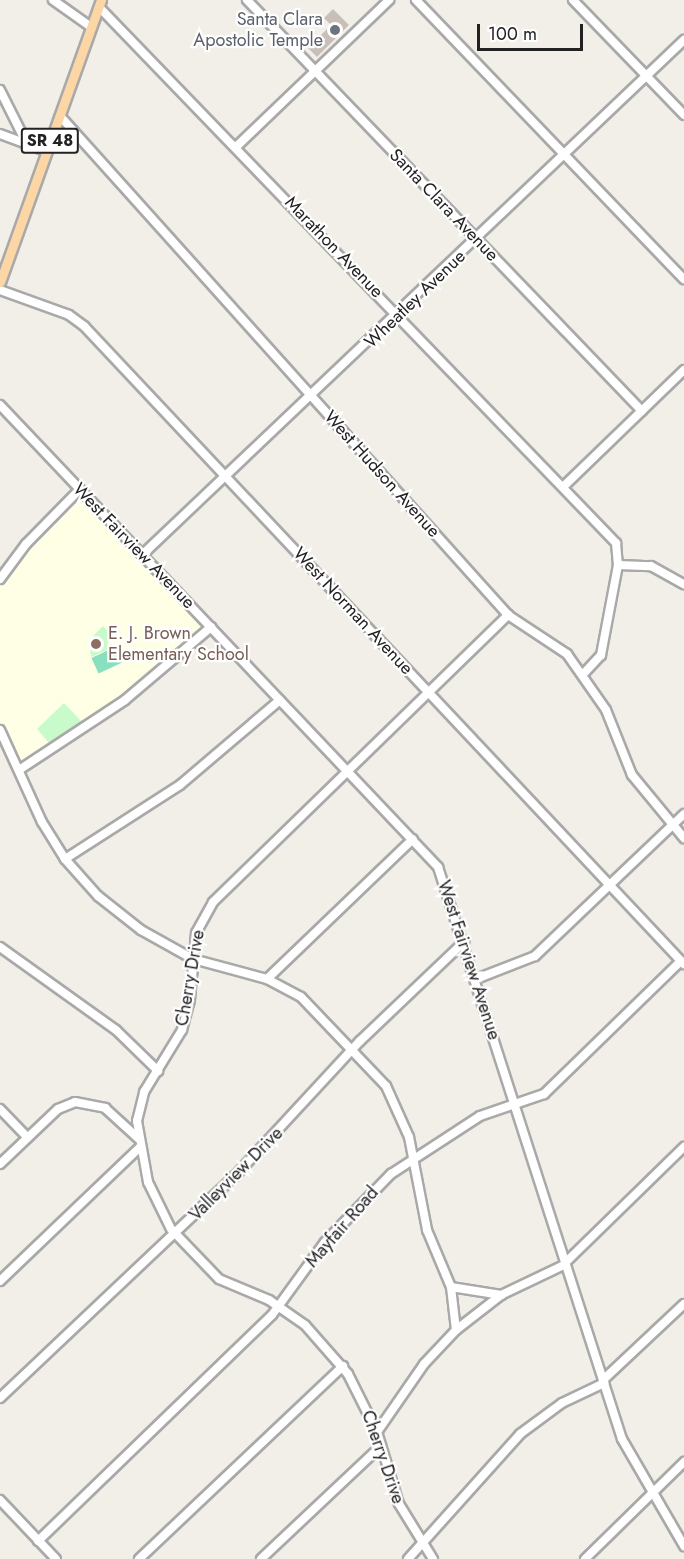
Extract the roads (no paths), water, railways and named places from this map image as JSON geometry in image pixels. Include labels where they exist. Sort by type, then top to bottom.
[{"type":"main road","name":"SR 48","points":[[1,278],[100,3]]},
{"type":"street","points":[[53,0],[91,27]]},
{"type":"street","name":"Santa Clara Avenue","points":[[247,0],[642,411]]},
{"type":"street","points":[[237,146],[389,0]]},
{"type":"street","points":[[416,0],[684,279]]},
{"type":"street","points":[[573,0],[684,115]]},
{"type":"street","name":"Marathon Avenue","points":[[100,3],[564,486],[616,543],[618,565]]},
{"type":"street","name":"Wheatley Avenue","points":[[142,555],[312,396],[684,40]]},
{"type":"street","points":[[0,90],[27,144]]},
{"type":"street","name":"West Hudson Avenue","points":[[60,116],[508,615],[556,645],[584,673],[606,710],[632,775],[684,838]]},
{"type":"street","points":[[0,134],[46,151]]},
{"type":"street","name":"West Norman Avenue","points":[[0,290],[78,320],[682,963]]},
{"type":"street","points":[[564,486],[684,370]]},
{"type":"street","name":"West Fairview Avenue","points":[[0,405],[413,839],[441,873],[626,1449],[684,1545]]},
{"type":"street","points":[[0,579],[26,544],[80,489]]},
{"type":"street","points":[[584,673],[601,655],[606,610],[618,565],[641,563],[684,584]]},
{"type":"street","name":"Cherry Drive","points":[[433,1559],[399,1503],[377,1432],[343,1366],[305,1326],[279,1307],[219,1279],[174,1233],[148,1182],[140,1143],[141,1100],[186,1018],[196,933],[213,902],[508,615]]},
{"type":"street","points":[[19,770],[125,700],[211,627]]},
{"type":"street","points":[[65,859],[180,784],[280,700]]},
{"type":"street","points":[[0,730],[42,822],[65,859],[127,921],[193,959],[267,979],[314,1006],[393,1096],[412,1158],[427,1230],[452,1287],[456,1330]]},
{"type":"street","points":[[476,979],[535,956],[684,814]]},
{"type":"street","points":[[267,979],[413,839]]},
{"type":"street","name":"Valleyview Drive","points":[[0,1398],[272,1139],[353,1048],[465,942]]},
{"type":"street","points":[[0,947],[116,1030],[158,1071]]},
{"type":"street","name":"Mayfair Road","points":[[38,1540],[279,1307],[352,1211],[412,1158],[470,1121],[547,1092],[682,963]]},
{"type":"street","points":[[0,1164],[58,1109],[83,1101],[105,1107],[140,1143],[0,1280]]},
{"type":"street","points":[[0,1109],[27,1137]]},
{"type":"street","points":[[377,1432],[424,1364],[456,1330],[501,1295],[566,1263],[684,1147]]},
{"type":"street","points":[[452,1287],[501,1295]]},
{"type":"street","points":[[408,1559],[423,1545],[520,1434],[562,1403],[604,1382],[684,1304]]},
{"type":"street","points":[[140,1559],[343,1366]]},
{"type":"street","points":[[261,1559],[381,1446]]},
{"type":"street","points":[[585,1559],[684,1462]]},
{"type":"street","points":[[0,1500],[53,1558]]},
{"type":"place","name":"Santa Clara Apostolic Temple","points":[[335,30]]},
{"type":"place","name":"E. J. Brown Elementary School","points":[[96,644]]}]
